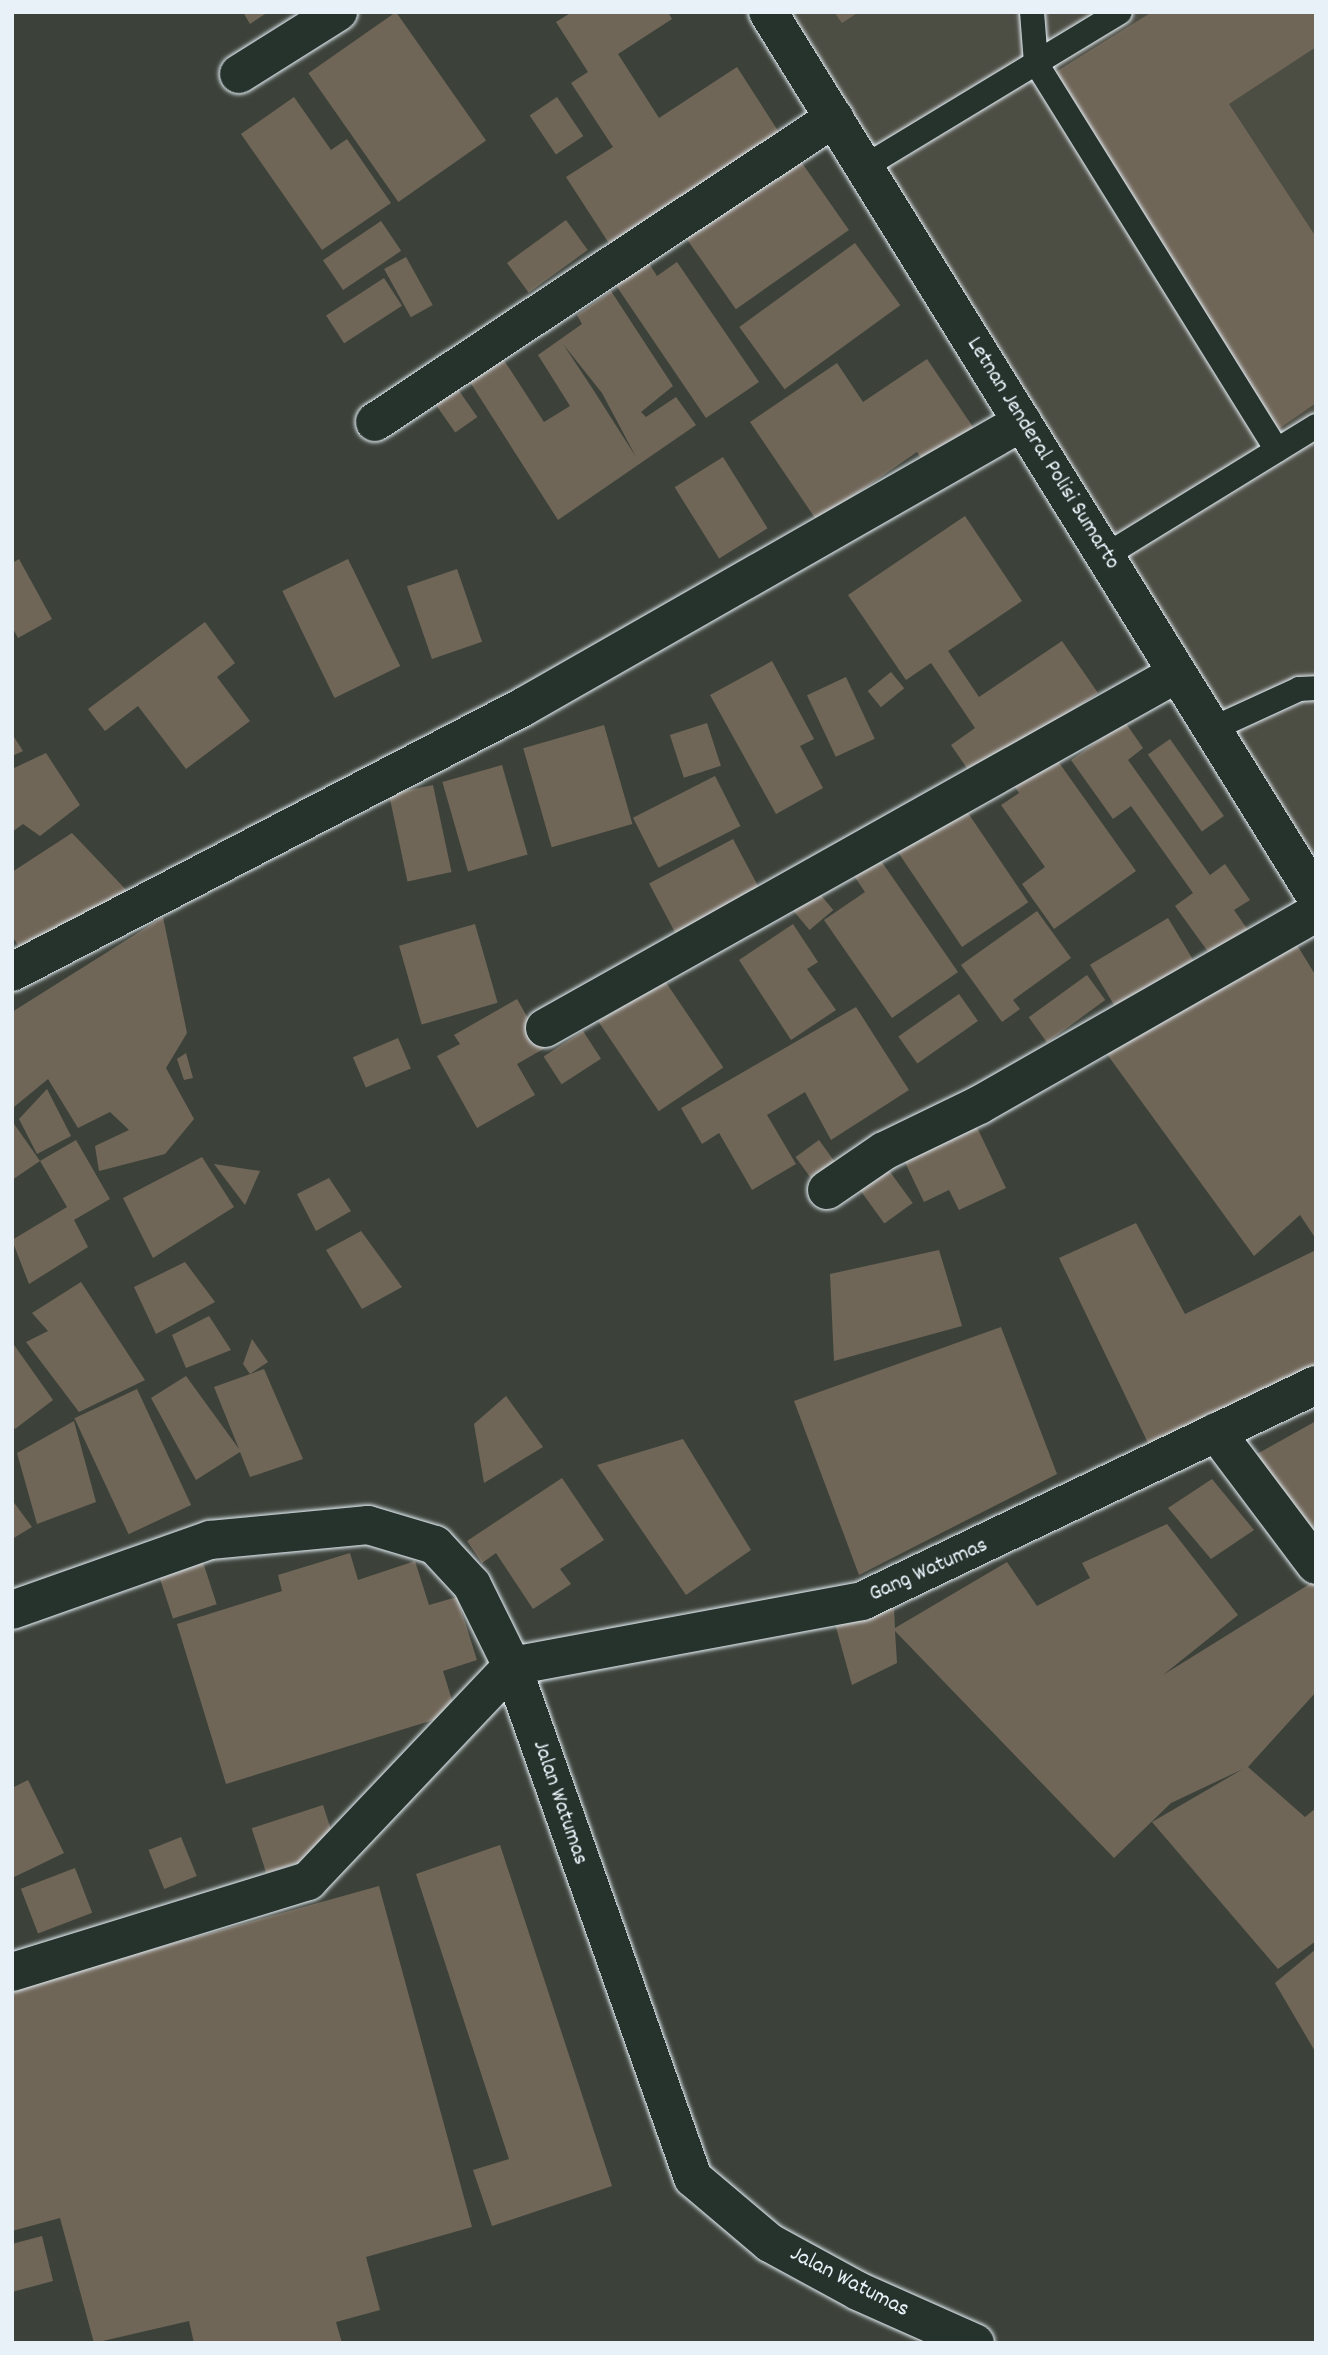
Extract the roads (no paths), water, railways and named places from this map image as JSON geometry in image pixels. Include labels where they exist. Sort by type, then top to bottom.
[{"type":"street","points":[[239,74],[338,12]]},
{"type":"street","name":"Letnan Jenderal Polisi Sumarto","points":[[768,12],[1210,730],[1316,897]]},
{"type":"street","points":[[375,422],[834,118]]},
{"type":"street","points":[[15,964],[523,707],[1022,422]]},
{"type":"street","points":[[545,1028],[1176,674]]},
{"type":"street","points":[[827,1190],[884,1150],[979,1105],[1316,913]]},
{"type":"street","name":"Gang Watumas","points":[[512,1666],[862,1601],[1316,1385]]},
{"type":"street","points":[[1216,1432],[1316,1565]]},
{"type":"street","name":"Jalan Watumas","points":[[12,1610],[210,1540],[368,1525],[435,1545],[472,1585],[512,1666],[693,2178],[771,2243],[858,2291],[975,2343]]},
{"type":"street","points":[[12,1972],[308,1881],[512,1666]]},
{"type":"lane","points":[[1032,12],[1036,64],[1277,450]]},
{"type":"lane","points":[[864,167],[1120,12]]},
{"type":"lane","points":[[1105,556],[1316,426]]},
{"type":"lane","points":[[1210,730],[1299,689],[1316,688]]}]
